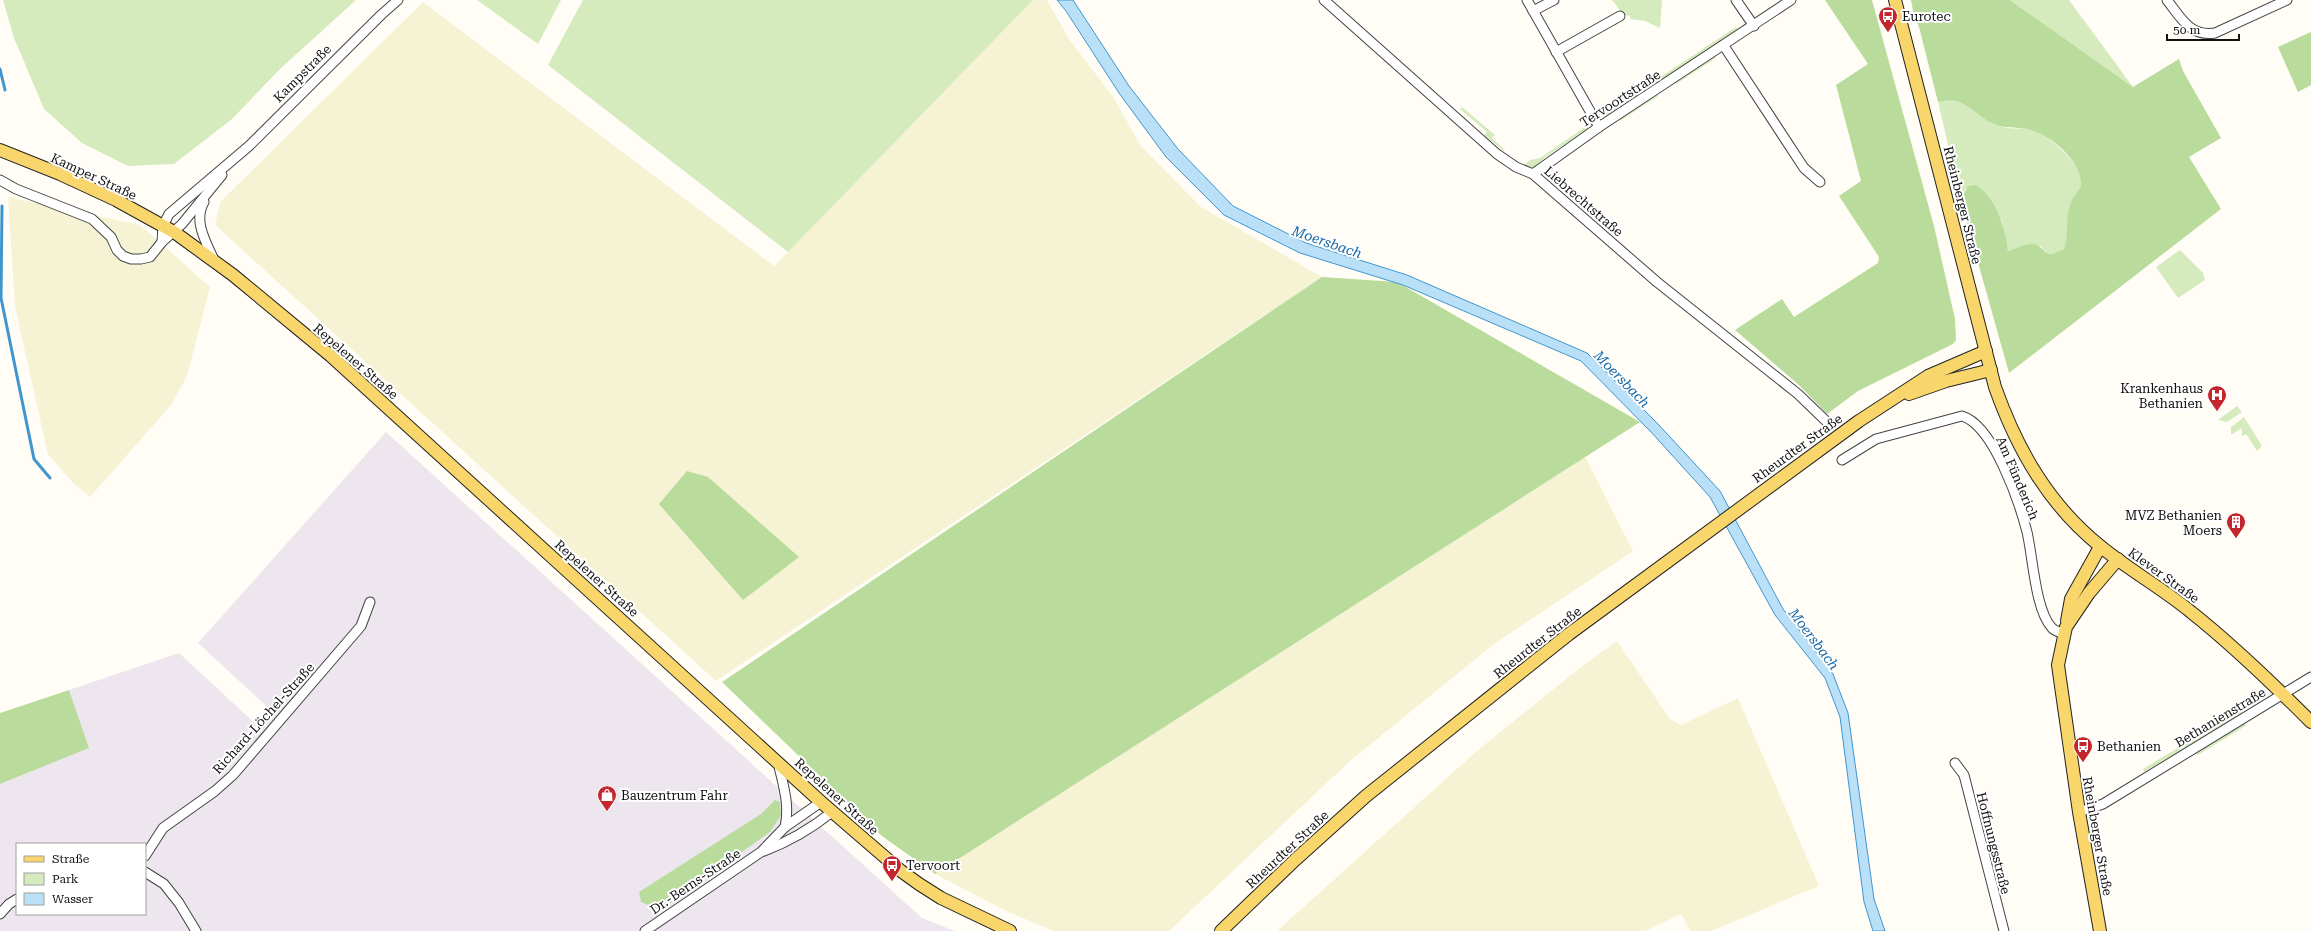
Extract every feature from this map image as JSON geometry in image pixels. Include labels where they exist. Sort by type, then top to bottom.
[{"type":"main road","name":"Rheinberger Straße","points":[[1895,0],[1991,370],[2006,416]]},
{"type":"main road","name":"Kamper Straße","points":[[0,150],[60,174],[116,200],[174,232]]},
{"type":"main road","name":"Repelener Straße","points":[[174,232],[214,260],[331,356],[832,812],[901,871],[941,898],[1010,931]]},
{"type":"main road","name":"Rheurdter Straße","points":[[1221,931],[1295,860],[1366,796],[1569,634],[1704,533],[1859,421],[1928,376],[1986,350]]},
{"type":"main road","name":"Rheurdter Straße","points":[[1891,400],[1946,381],[1991,370]]},
{"type":"main road","name":"Klever Straße","points":[[2006,416],[2014,437],[2046,491],[2069,517],[2100,546],[2190,610],[2238,650],[2284,693],[2311,722]]},
{"type":"main road","name":"Rheinberger Straße","points":[[2100,546],[2071,599],[2058,665],[2079,812],[2100,931]]},
{"type":"main road","points":[[2064,630],[2089,593],[2118,559]]},
{"type":"street","name":"Kampstraße","points":[[163,226],[169,214],[227,167],[398,0]]},
{"type":"street","name":"Liebrechtstraße","points":[[1324,0],[1497,154],[1516,167],[1533,174],[1657,282],[1798,394],[1827,422]]},
{"type":"street","points":[[1527,0],[1599,127]]},
{"type":"street","points":[[1533,11],[1554,0]]},
{"type":"street","points":[[1736,0],[1754,26]]},
{"type":"street","name":"Tervoortstraße","points":[[1533,174],[1599,127],[1724,46],[1791,0]]},
{"type":"street","points":[[2167,0],[2186,26],[2205,35],[2215,33],[2287,0]]},
{"type":"street","points":[[1556,52],[1620,16]]},
{"type":"street","points":[[1724,46],[1804,168],[1820,182]]},
{"type":"street","name":"Kampstraße","points":[[214,260],[203,235],[200,209],[227,167]]},
{"type":"street","name":"Kampstraße","points":[[0,180],[16,189],[92,219],[110,237],[117,250],[131,259],[150,257],[162,242],[174,232],[212,189]]},
{"type":"street","points":[[162,242],[163,226]]},
{"type":"street","name":"Am Fünderich","points":[[1842,460],[1876,439],[1962,416],[1970,418],[1984,432],[2000,462],[2026,531],[2040,605],[2051,626],[2064,630]]},
{"type":"street","name":"Richard-Löchel-Straße","points":[[146,854],[163,828],[215,792],[233,775],[361,626],[370,602]]},
{"type":"street","name":"Bethanienstraße","points":[[2079,812],[2103,804],[2311,677]]},
{"type":"street","points":[[778,762],[787,798],[788,814],[785,827]]},
{"type":"street","name":"Hoffnungsstraße","points":[[1955,763],[1964,775],[2004,931]]},
{"type":"street","name":"Dr.-Berns-Straße","points":[[644,931],[761,852],[785,827],[821,802]]},
{"type":"street","name":"Dr.-Berns-Straße","points":[[761,852],[781,844],[822,820],[832,812]]},
{"type":"street","points":[[146,873],[164,884],[179,903],[196,931]]},
{"type":"street","points":[[0,914],[9,904],[16,900]]},
{"type":"shaded area","points":[[1033,0],[1047,0],[1069,39],[1114,98],[1141,146],[1201,207],[1322,277],[716,681],[215,225],[220,202],[423,2],[774,266]]},
{"type":"shaded area","points":[[8,197],[140,225],[210,287],[187,376],[171,405],[90,497],[74,484],[48,454],[15,307]]},
{"type":"shaded area","points":[[386,432],[922,918],[955,931],[0,931],[0,784],[88,748],[69,690],[179,653],[260,728],[275,714],[198,643]]},
{"type":"shaded area","points":[[1585,457],[1633,551],[1494,644],[1350,761],[1169,931],[1054,931],[1006,911],[935,874]]},
{"type":"shaded area","points":[[1617,641],[1670,719],[1681,725],[1738,698],[1819,886],[1711,931],[1690,931],[1681,914],[1645,931],[1277,931],[1478,750],[1581,667]]},
{"type":"green space","points":[[3,0],[356,0],[281,68],[232,119],[174,164],[128,166],[82,143],[44,109],[14,38]]},
{"type":"green space","points":[[477,0],[561,0],[538,44]]},
{"type":"green space","points":[[583,0],[1033,0],[788,252],[548,65]]},
{"type":"green space","points":[[1612,0],[1662,0],[1660,28],[1645,21],[1630,19],[1630,16],[1624,15]]},
{"type":"green space","points":[[1825,0],[1872,0],[1934,226],[1955,319],[1956,340],[1953,344],[1858,391],[1827,414],[1800,386],[1735,330],[1782,299],[1794,317],[1878,263],[1879,257],[1839,196],[1861,181],[1836,85],[1868,64]]},
{"type":"green space","points":[[1911,0],[2010,0],[2133,87],[2179,59],[2183,71],[2221,138],[2189,157],[2221,209],[2009,373],[1963,209],[1964,194],[1968,186],[1976,185],[1989,198],[1999,214],[2005,233],[2008,251],[2024,245],[2033,244],[2042,248],[2046,253],[2052,254],[2064,249],[2069,208],[2081,186],[2080,177],[2077,168],[2065,152],[2057,144],[2039,133],[2026,129],[1997,125],[1985,119],[1962,103],[1947,100],[1938,102]]},
{"type":"green space","points":[[2010,0],[2069,0],[2133,87]]},
{"type":"green space","points":[[1736,27],[1737,29],[1623,106],[1605,117],[1598,115],[1603,115]]},
{"type":"green space","points":[[2311,32],[2311,85],[2298,92],[2278,47]]},
{"type":"green space","points":[[1714,54],[1716,58],[1676,84],[1674,81]]},
{"type":"green space","points":[[1656,93],[1658,96],[1620,121],[1618,118]]},
{"type":"green space","points":[[1945,100],[1969,105],[1988,120],[1999,126],[2033,130],[2040,133],[2056,145],[2072,161],[2081,177],[2081,185],[2069,209],[2064,249],[2052,254],[2046,253],[2041,246],[2017,248],[2008,251],[2002,221],[1992,202],[1980,188],[1965,189],[1963,209],[1938,102]]},
{"type":"green space","points":[[1462,107],[1495,135],[1492,138],[1505,150],[1504,151],[1484,135],[1487,132],[1460,109]]},
{"type":"green space","points":[[1588,125],[1588,128],[1544,158],[1535,167],[1529,168],[1524,165],[1530,160],[1540,158]]},
{"type":"green space","points":[[2180,250],[2203,273],[2205,280],[2178,298],[2156,267]]},
{"type":"green space","points":[[1322,277],[1397,282],[1640,422],[935,874],[882,836],[722,682]]},
{"type":"green space","points":[[2237,406],[2242,412],[2227,422],[2218,420]]},
{"type":"green space","points":[[2244,417],[2262,446],[2257,451],[2246,434],[2242,436],[2242,428],[2231,435],[2231,427]]},
{"type":"green space","points":[[687,471],[708,477],[799,557],[743,600],[659,504]]},
{"type":"green space","points":[[69,690],[89,748],[0,784],[0,713]]},
{"type":"green space","points":[[2242,709],[2245,712],[2144,772],[2143,769]]},
{"type":"green space","points":[[2243,724],[2247,725],[2198,755],[2195,752]]},
{"type":"green space","points":[[775,800],[780,802],[781,815],[770,832],[660,910],[641,902],[639,892],[761,814]]},
{"type":"water","name":"Moersbach","points":[[1057,0],[1073,0],[1129,86],[1178,149],[1233,206],[1306,243],[1407,275],[1587,353],[1658,424],[1720,491],[1783,609],[1833,674],[1848,713],[1874,899],[1885,931],[1873,931],[1864,902],[1840,717],[1825,678],[1775,615],[1710,497],[1651,432],[1581,361],[1403,285],[1300,253],[1224,215],[1166,157],[1119,93],[1066,11]]},
{"type":"waterway","points":[[0,69],[5,90]]},
{"type":"waterway","points":[[2,206],[1,298],[34,459],[50,478]]},
{"type":"place","name":"Eurotec","points":[[1888,33]]},
{"type":"place","name":"Krankenhaus Bethanien","points":[[2217,412]]},
{"type":"place","name":"MVZ Bethanien Moers","points":[[2236,539]]},
{"type":"place","name":"Bethanien","points":[[2083,763]]},
{"type":"place","name":"Bauzentrum Fahr","points":[[607,812]]},
{"type":"place","name":"Tervoort","points":[[892,882]]}]
